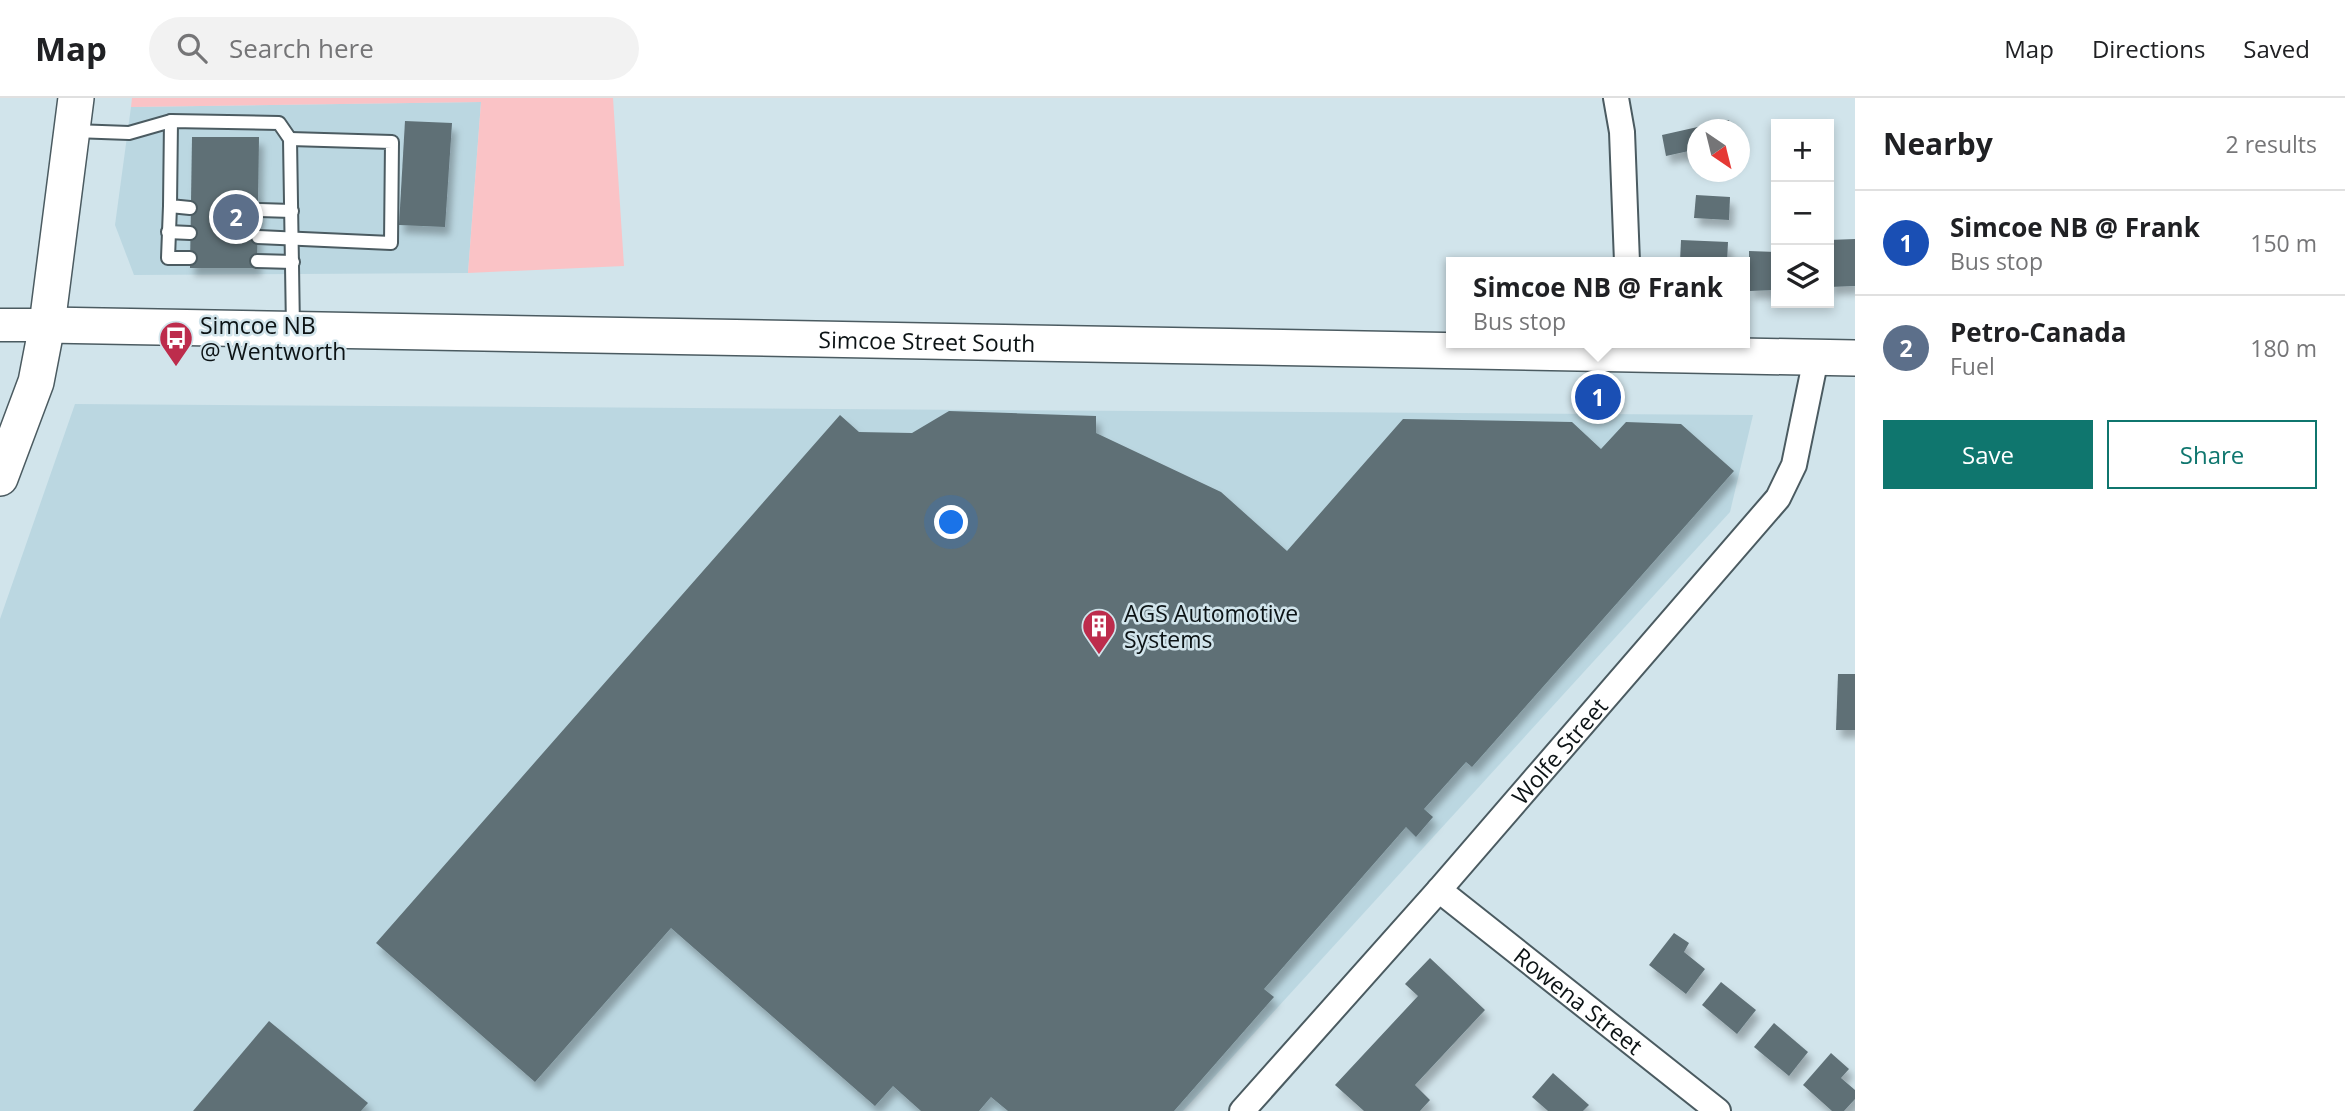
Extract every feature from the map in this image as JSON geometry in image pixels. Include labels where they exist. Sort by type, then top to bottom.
[{"type":"main road","points":[[0,478],[36,382],[47,325],[74,114]]},
{"type":"main road","name":"Simcoe Street South","points":[[47,325],[1446,345]]},
{"type":"main road","name":"Simcoe Street South","points":[[1630,348],[1855,358]]},
{"type":"street","points":[[1616,98],[1622,132],[1627,257]]},
{"type":"street","name":"Simcoe Street South","points":[[0,325],[47,325]]},
{"type":"street","name":"Wolfe Street","points":[[1242,1111],[1439,890],[1778,498],[1794,466],[1816,358]]},
{"type":"street","name":"Rowena Street","points":[[1439,890],[1717,1111]]},
{"type":"lane","points":[[74,114],[129,133],[171,121],[279,123],[290,139],[293,329]]},
{"type":"lane","points":[[171,121],[168,258],[190,258]]},
{"type":"lane","points":[[258,237],[391,243],[392,142],[290,139]]},
{"type":"lane","points":[[170,206],[190,208]]},
{"type":"lane","points":[[258,210],[292,211]]},
{"type":"lane","points":[[168,232],[190,233]]},
{"type":"lane","points":[[257,261],[293,262]]},
{"type":"shaded area","points":[[132,98],[613,98],[624,266],[468,273],[481,102],[131,107]]},
{"type":"shaded area","points":[[481,102],[468,273],[134,275],[115,225],[131,107]]},
{"type":"shaded area","points":[[75,404],[1753,415],[1730,512],[1183,1111],[0,1111],[0,619]]},
{"type":"building","points":[[405,121],[452,123],[445,227],[399,225]]},
{"type":"building","points":[[1687,129],[1687,151],[1666,156],[1662,135]]},
{"type":"building","points":[[192,137],[259,137],[257,268],[190,268]]},
{"type":"building","points":[[1696,195],[1730,197],[1729,220],[1694,218]]},
{"type":"building","points":[[1855,239],[1855,286],[1834,287],[1834,240]]},
{"type":"building","points":[[1681,240],[1728,242],[1727,257],[1680,257]]},
{"type":"building","points":[[1749,251],[1771,252],[1771,290],[1750,291]]},
{"type":"building","name":"AGS Automotive Systems","points":[[949,411],[1096,416],[1096,433],[1221,492],[1287,551],[1403,419],[1572,422],[1601,449],[1626,422],[1681,424],[1734,471],[1472,767],[1466,762],[1424,809],[1433,817],[1416,837],[1406,827],[1264,989],[1274,997],[1174,1111],[1008,1111],[991,1097],[979,1111],[921,1111],[893,1086],[875,1106],[671,928],[535,1082],[376,943],[840,415],[859,432],[912,433]]},
{"type":"building","points":[[1838,674],[1855,674],[1855,730],[1836,730]]},
{"type":"building","points":[[1674,933],[1689,943],[1684,952],[1705,969],[1686,994],[1649,965]]},
{"type":"building","points":[[1430,958],[1485,1010],[1415,1085],[1430,1100],[1420,1111],[1364,1111],[1335,1085],[1418,996],[1405,984]]},
{"type":"building","points":[[1721,982],[1756,1010],[1737,1034],[1702,1005]]},
{"type":"building","points":[[269,1021],[368,1103],[361,1111],[193,1111]]},
{"type":"building","points":[[1774,1023],[1808,1052],[1789,1076],[1754,1047]]},
{"type":"building","points":[[1831,1053],[1849,1069],[1841,1078],[1855,1090],[1855,1099],[1844,1111],[1832,1111],[1803,1085]]},
{"type":"building","points":[[1553,1073],[1589,1105],[1583,1111],[1548,1111],[1532,1097]]},
{"type":"place","name":"Petro-Canada","points":[[236,217]]},
{"type":"place","name":"Simcoe NB @ Wentworth","points":[[176,368]]},
{"type":"place","name":"Simcoe NB @ Frank","points":[[1598,397]]},
{"type":"place","name":"AGS Automotive Systems","points":[[1099,656]]}]
